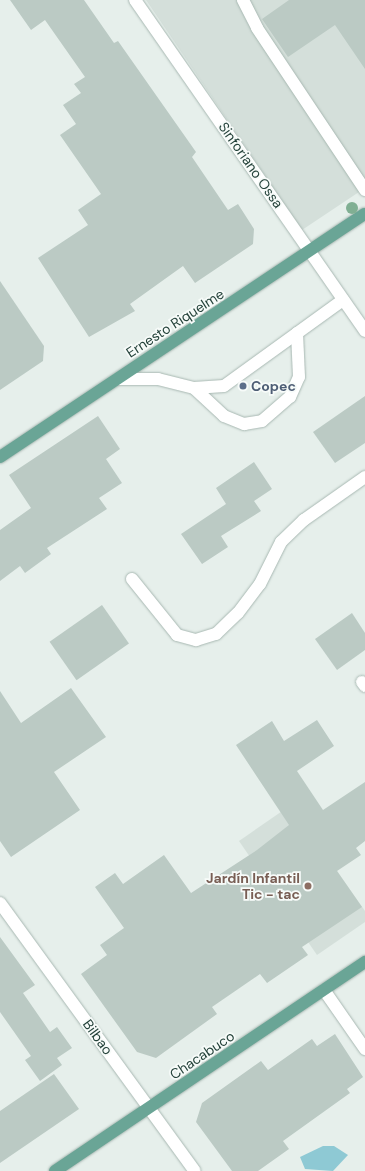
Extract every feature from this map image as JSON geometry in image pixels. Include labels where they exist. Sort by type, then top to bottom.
[{"type":"main road","name":"Ernesto Riquelme","points":[[0,457],[365,214]]},
{"type":"main road","name":"Chacabuco","points":[[55,1171],[365,962]]},
{"type":"street","name":"Sinforiano Ossa","points":[[135,0],[311,251],[365,331]]},
{"type":"street","points":[[243,0],[257,28],[365,190]]},
{"type":"street","points":[[118,379],[158,379],[194,388],[224,386],[343,300]]},
{"type":"street","points":[[194,388],[224,416],[244,424],[262,421],[290,397],[299,377],[297,333]]},
{"type":"street","points":[[132,579],[178,635],[196,640],[216,634],[238,613],[260,584],[281,542],[304,520],[365,477]]},
{"type":"street","name":"Bilbao","points":[[0,903],[195,1171]]},
{"type":"street","points":[[324,990],[365,1050]]},
{"type":"shaded area","points":[[146,0],[365,0],[365,188],[302,230]]},
{"type":"shaded area","name":"Jardín Infantil Tic - tac","points":[[291,805],[365,911],[365,922],[317,955],[239,841]]},
{"type":"water","points":[[323,1146],[334,1146],[348,1155],[333,1171],[305,1169],[300,1157]]},
{"type":"building","points":[[10,0],[84,0],[114,43],[118,41],[196,152],[192,157],[228,210],[238,204],[254,229],[253,244],[195,283],[183,266],[130,304],[135,311],[89,337],[38,258],[88,225],[78,210],[101,194],[60,135],[76,124],[63,105],[81,93],[74,84],[85,77],[45,20],[31,30]]},
{"type":"building","points":[[289,0],[365,0],[365,69],[335,25],[288,57],[262,19]]},
{"type":"building","points":[[0,281],[44,346],[43,361],[0,390]]},
{"type":"building","points":[[365,396],[365,443],[335,463],[313,432]]},
{"type":"building","points":[[98,416],[120,449],[106,459],[122,483],[99,498],[107,509],[47,548],[51,554],[25,573],[20,566],[0,581],[0,530],[31,508],[9,475]]},
{"type":"building","points":[[254,462],[272,489],[254,501],[261,511],[221,536],[228,547],[202,564],[181,534],[226,504],[216,488]]},
{"type":"building","points":[[102,605],[129,644],[77,680],[50,642]]},
{"type":"building","points":[[352,613],[365,633],[365,650],[337,670],[315,639]]},
{"type":"building","points":[[71,688],[106,737],[54,772],[80,810],[11,857],[0,841],[0,691],[21,723]]},
{"type":"building","points":[[317,720],[334,746],[297,771],[323,810],[365,782],[365,841],[356,848],[361,855],[337,871],[362,907],[302,947],[308,955],[267,983],[260,974],[212,1007],[217,1014],[156,1058],[137,1052],[81,974],[107,955],[100,945],[124,928],[95,887],[115,873],[123,884],[164,855],[191,893],[257,850],[289,825],[236,745],[272,721],[284,741]]},
{"type":"building","points":[[0,937],[35,985],[23,993],[50,1032],[57,1027],[72,1048],[57,1058],[62,1065],[40,1081],[25,1060],[31,1056],[0,1012]]},
{"type":"building","points":[[335,1034],[363,1077],[347,1089],[350,1093],[283,1141],[289,1149],[258,1171],[232,1171],[196,1122],[202,1103],[261,1061],[268,1070],[312,1039],[317,1046]]},
{"type":"building","points":[[54,1074],[79,1109],[0,1163],[0,1111]]},
{"type":"place","name":"Copec","points":[[243,386]]},
{"type":"place","name":"Jardín Infantil Tic - tac","points":[[308,886]]}]
